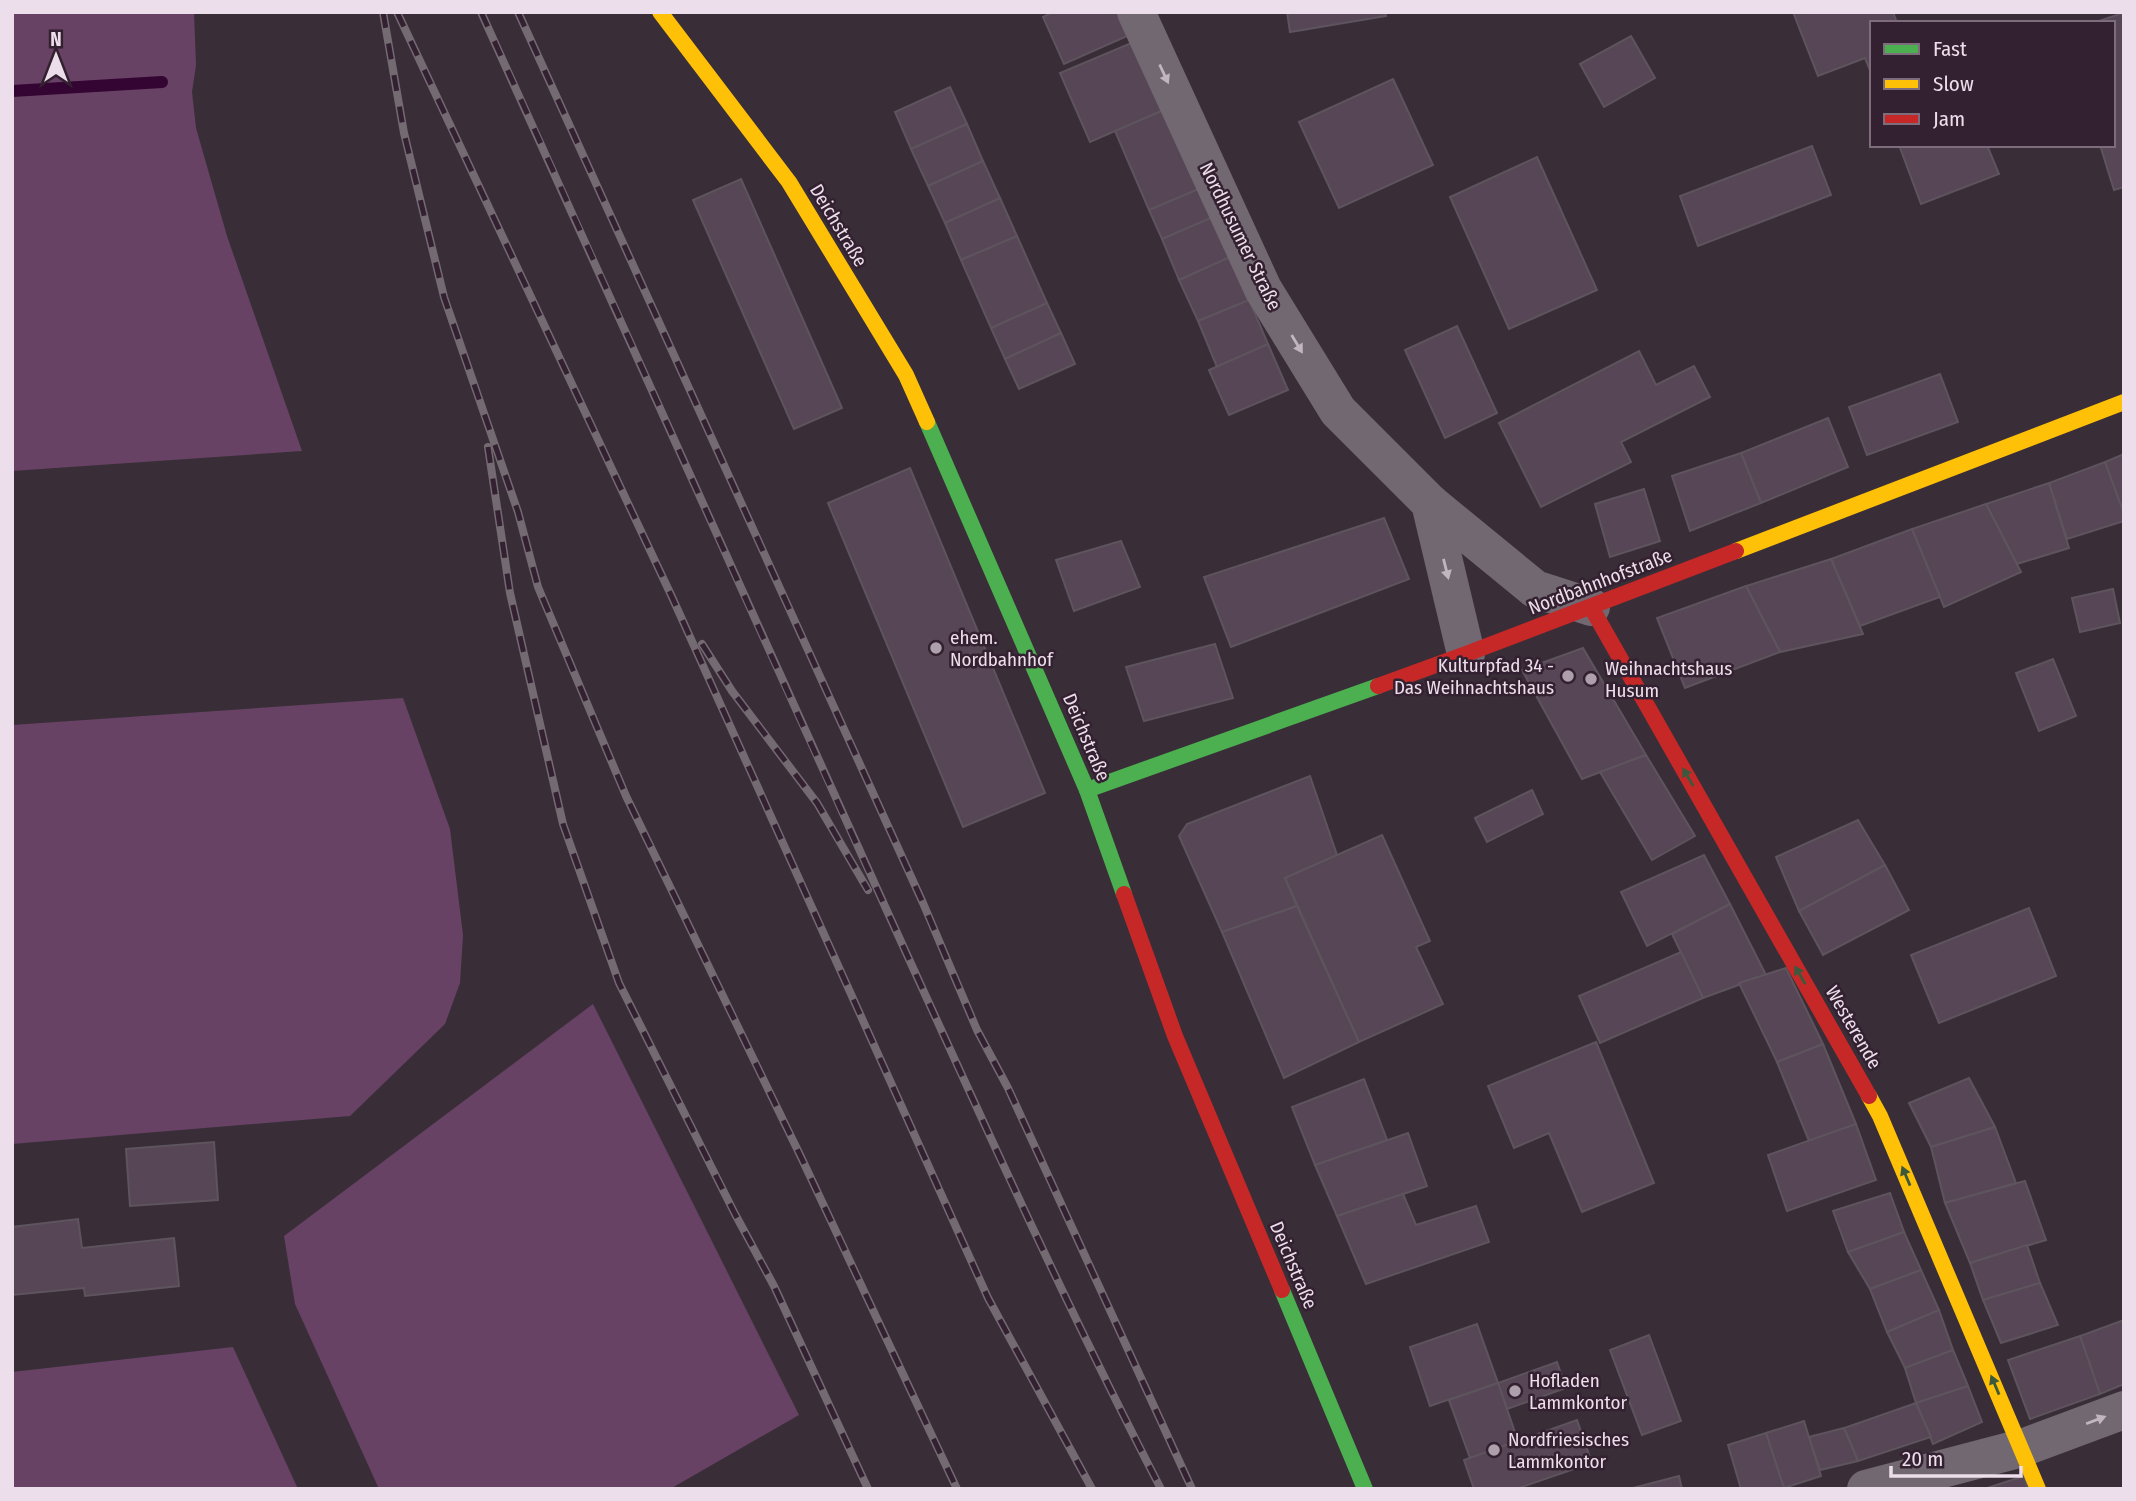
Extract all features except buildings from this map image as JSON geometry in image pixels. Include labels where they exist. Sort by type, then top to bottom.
[{"type":"street","name":"Deichstraße","points":[[660,12],[789,182],[906,375],[1087,790],[1175,1036],[1366,1489]]},
{"type":"street","name":"Nordhusumer Straße","points":[[1136,12],[1263,289],[1338,411],[1430,503],[1535,589],[1591,607]]},
{"type":"street","name":"Nordbahnhofstraße","points":[[1087,790],[1466,654],[2124,402]]},
{"type":"street","points":[[1430,503],[1466,654]]},
{"type":"street","name":"Westerende","points":[[1591,607],[1880,1116],[2038,1489]]},
{"type":"street","points":[[1866,1489],[2022,1448],[2124,1410]]},
{"type":"shaded area","points":[[12,12],[194,12],[196,65],[192,92],[196,128],[227,236],[302,451],[12,471]]},
{"type":"shaded area","points":[[403,698],[450,829],[463,935],[460,983],[445,1024],[350,1116],[12,1144],[12,725]]},
{"type":"shaded area","points":[[593,1004],[799,1415],[670,1489],[379,1489],[295,1304],[284,1236]]},
{"type":"shaded area","points":[[233,1347],[298,1489],[12,1489],[12,1372]]},
{"type":"waterway","points":[[12,91],[162,82]]},
{"type":"railway","points":[[383,12],[404,133],[444,297],[518,512],[538,587],[626,796],[801,1157],[957,1489]]},
{"type":"railway","points":[[397,12],[672,597],[988,1298],[1092,1489]]},
{"type":"railway","points":[[481,12],[987,1130],[1089,1346],[1161,1489]]},
{"type":"railway","points":[[518,12],[923,903],[977,1030],[1008,1088],[1192,1489]]},
{"type":"railway","points":[[488,447],[510,593],[563,824],[619,983],[774,1286],[868,1489]]},
{"type":"railway","points":[[702,644],[732,691],[817,803],[868,890]]},
{"type":"traffic: fast","points":[[927,422],[1087,790],[1124,894]]},
{"type":"traffic: fast","points":[[1087,790],[1378,686]]},
{"type":"traffic: fast","points":[[1282,1290],[1365,1489]]},
{"type":"traffic: slow","points":[[660,12],[789,182],[906,375],[927,422]]},
{"type":"traffic: slow","points":[[1736,551],[2124,402]]},
{"type":"traffic: slow","points":[[1869,1096],[1880,1116],[2038,1489]]},
{"type":"traffic: jam","points":[[1378,686],[1736,551]]},
{"type":"traffic: jam","points":[[1591,607],[1869,1096]]},
{"type":"traffic: jam","points":[[1124,894],[1175,1036],[1282,1290]]},
{"type":"place","name":"ehem. Nordbahnhof","points":[[936,648]]},
{"type":"place","name":"Kulturpfad 34 - Das Weihnachtshaus","points":[[1568,676]]},
{"type":"place","name":"Weihnachtshaus Husum","points":[[1591,679]]},
{"type":"place","name":"Hofladen Lammkontor","points":[[1515,1391]]},
{"type":"place","name":"Nordfriesisches Lammkontor","points":[[1494,1450]]}]
